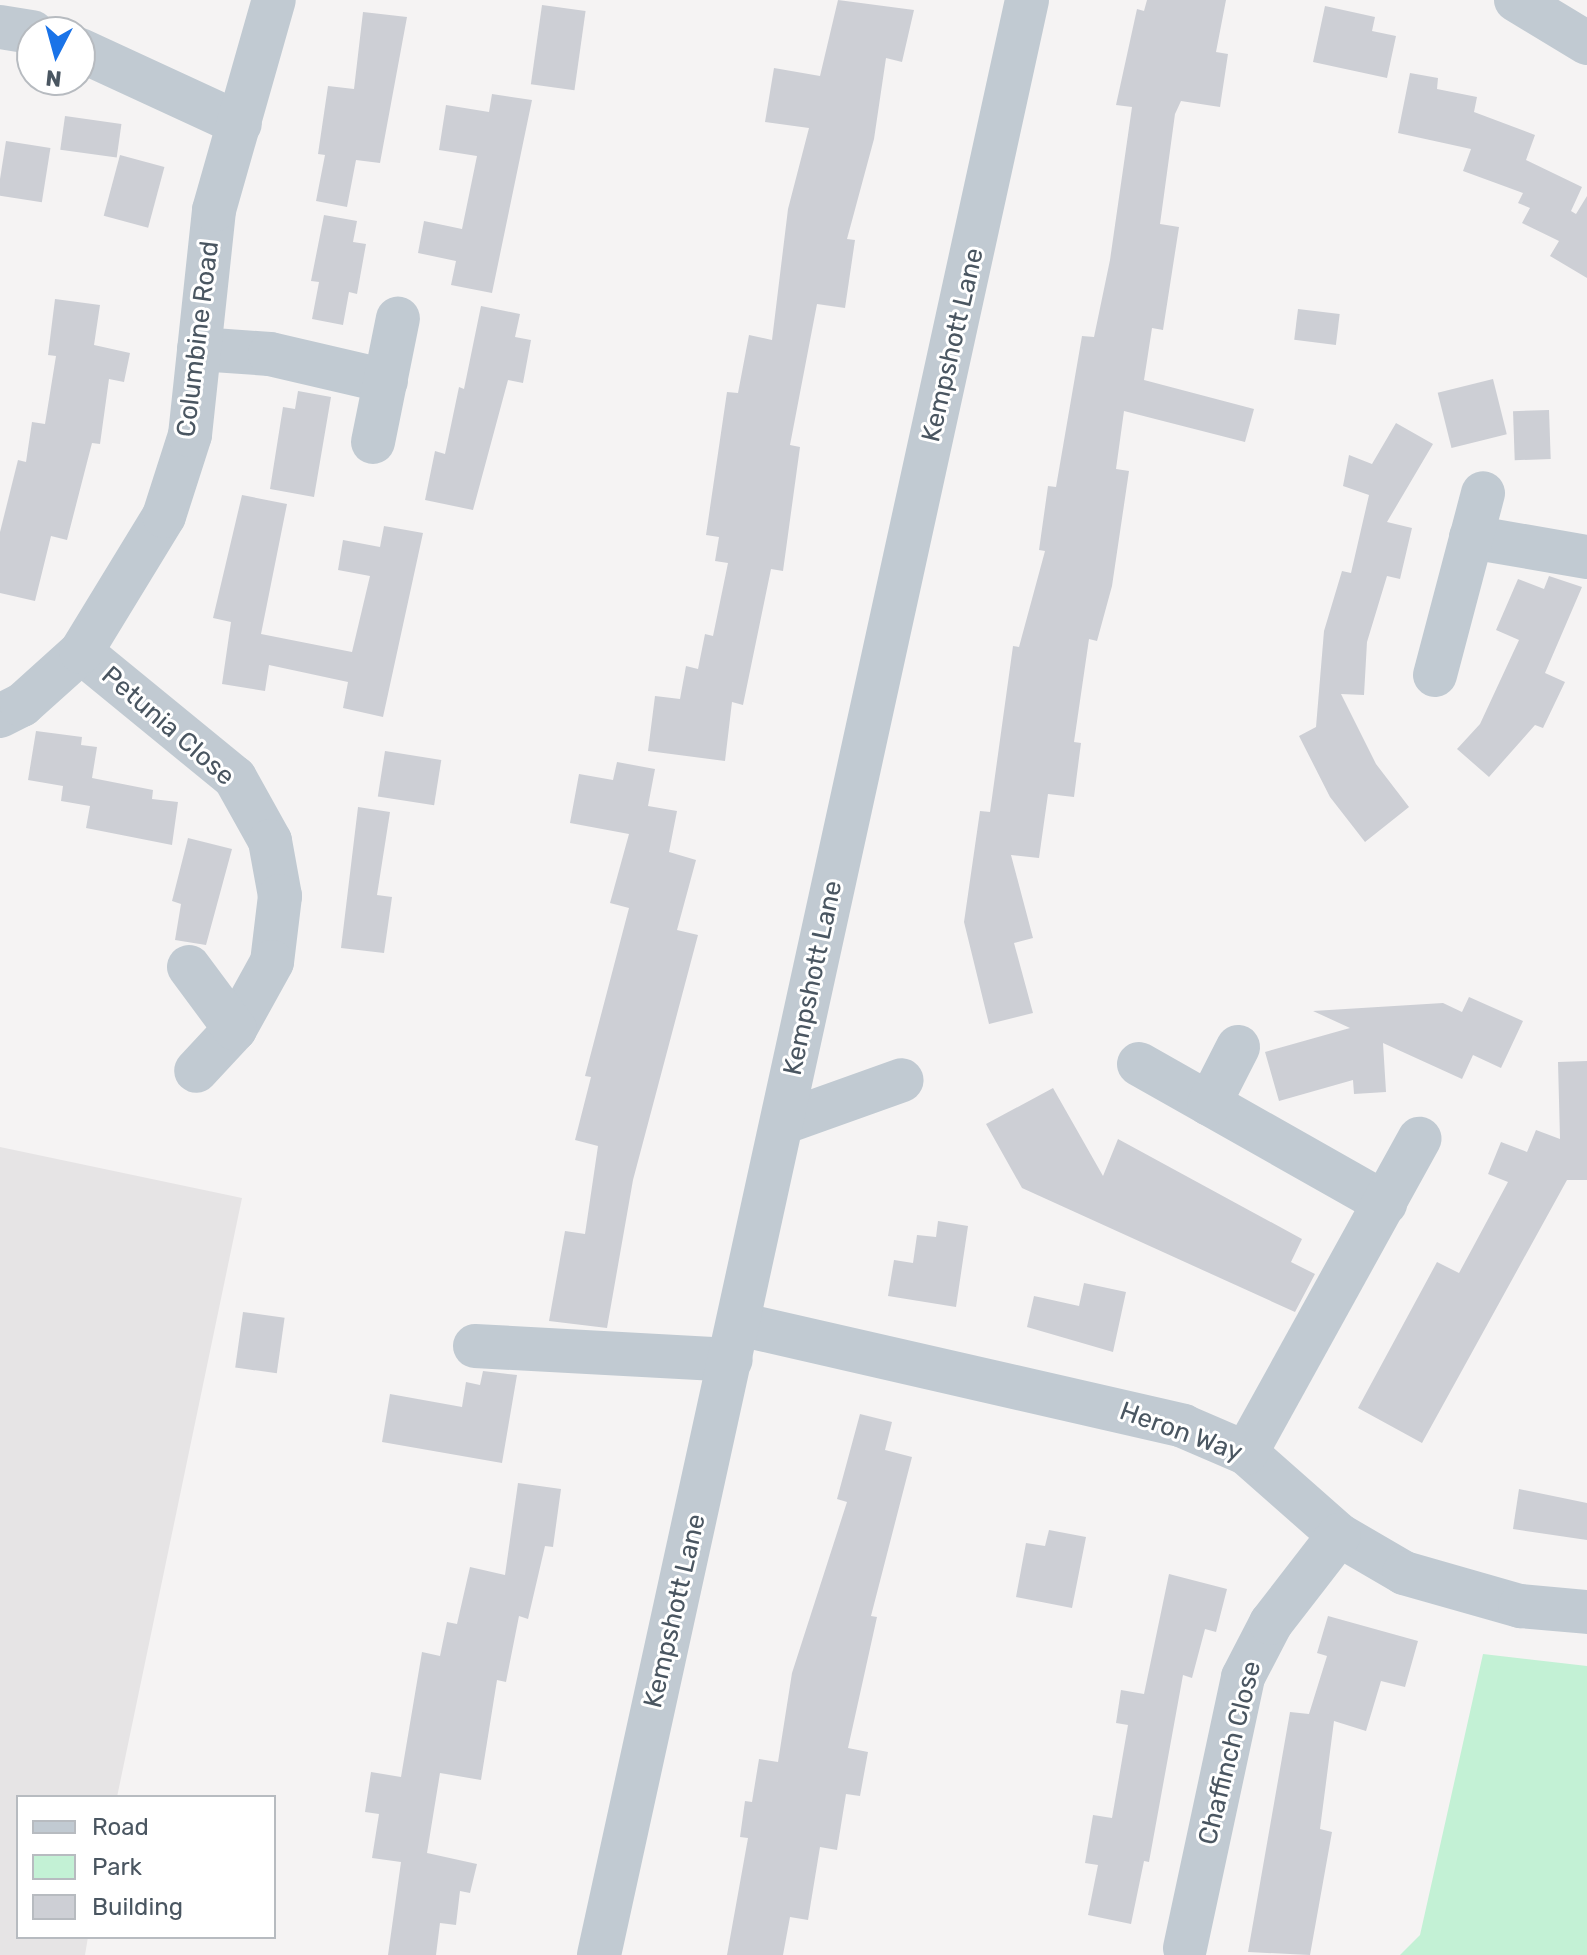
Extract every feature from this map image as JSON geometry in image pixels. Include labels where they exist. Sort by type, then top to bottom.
[{"type":"street","name":"Columbine Road","points":[[0,716],[22,705],[81,652],[164,516],[190,435],[214,210],[274,0]]},
{"type":"street","name":"Kempshott Lane","points":[[599,1955],[1027,0]]},
{"type":"street","points":[[1516,0],[1569,22]]},
{"type":"street","points":[[96,57],[240,124]]},
{"type":"street","points":[[373,442],[398,318]]},
{"type":"street","points":[[199,349],[270,354],[386,381]]},
{"type":"street","points":[[1435,675],[1483,493]]},
{"type":"street","points":[[1471,537],[1587,557]]},
{"type":"street","name":"Petunia Close","points":[[81,652],[235,778],[270,841],[280,896],[272,962],[235,1029],[196,1071]]},
{"type":"street","points":[[189,967],[235,1029]]},
{"type":"street","points":[[1209,1104],[1238,1047]]},
{"type":"street","points":[[1139,1064],[1385,1203]]},
{"type":"street","points":[[782,1123],[902,1080]]},
{"type":"street","points":[[1246,1453],[1419,1139]]},
{"type":"street","name":"Heron Way","points":[[475,1346],[735,1342],[1123,1408],[1246,1453],[1339,1535],[1391,1567],[1473,1596],[1587,1612]]},
{"type":"street","name":"Chaffinch Close","points":[[1185,1948],[1249,1660],[1339,1535]]},
{"type":"shaded area","points":[[0,1147],[242,1198],[117,1795],[16,1795],[16,1939],[88,1939],[85,1955],[0,1955]]},
{"type":"green space","points":[[1483,1654],[1587,1666],[1587,1955],[1400,1955],[1420,1935]]},
{"type":"building","points":[[838,0],[914,10],[902,62],[886,58],[874,139],[847,239],[855,240],[845,308],[817,304],[790,445],[800,447],[783,571],[771,569],[743,705],[732,702],[725,761],[648,751],[655,696],[680,699],[686,666],[698,669],[705,634],[713,636],[728,563],[715,561],[719,537],[706,535],[727,392],[738,393],[749,335],[772,340],[788,209],[809,128],[765,122],[774,68],[820,76]]},
{"type":"building","points":[[1147,0],[1226,0],[1216,52],[1228,54],[1220,107],[1181,101],[1175,114],[1160,224],[1179,227],[1163,330],[1152,328],[1144,380],[1254,409],[1245,442],[1124,411],[1116,469],[1129,471],[1112,586],[1097,641],[1089,639],[1074,742],[1081,743],[1074,797],[1048,794],[1039,858],[1011,855],[1033,938],[1014,943],[1033,1013],[989,1024],[964,922],[980,811],[990,812],[1013,646],[1019,647],[1045,551],[1039,550],[1048,486],[1056,487],[1082,336],[1094,337],[1110,260],[1132,107],[1116,105],[1137,9],[1144,11]]},
{"type":"building","points":[[542,5],[586,11],[574,90],[531,84]]},
{"type":"building","points":[[1325,6],[1375,17],[1372,31],[1396,36],[1387,78],[1313,62]]},
{"type":"building","points":[[363,12],[407,17],[380,163],[356,160],[347,207],[316,201],[325,155],[318,154],[328,86],[354,89]]},
{"type":"building","points":[[1410,73],[1438,78],[1437,89],[1477,97],[1474,112],[1535,135],[1526,160],[1582,187],[1571,211],[1576,214],[1587,196],[1587,278],[1550,256],[1559,241],[1522,223],[1530,208],[1518,203],[1523,193],[1463,171],[1471,149],[1398,133]]},
{"type":"building","points":[[492,94],[532,100],[492,293],[451,285],[456,261],[418,253],[424,221],[462,229],[477,156],[439,150],[446,105],[489,112]]},
{"type":"building","points":[[65,116],[121,124],[117,158],[60,150]]},
{"type":"building","points":[[6,141],[50,148],[42,202],[0,196]]},
{"type":"building","points":[[120,155],[164,167],[148,228],[104,216]]},
{"type":"building","points":[[324,215],[357,221],[353,242],[366,244],[357,294],[349,292],[343,325],[312,319],[319,282],[311,281]]},
{"type":"building","points":[[55,299],[100,305],[94,345],[130,353],[124,382],[109,379],[100,444],[92,443],[67,540],[51,536],[35,601],[0,593],[0,532],[18,460],[26,462],[32,422],[45,424],[56,356],[48,355]]},
{"type":"building","points":[[481,306],[520,314],[515,337],[531,340],[523,383],[508,380],[473,510],[425,500],[435,451],[445,454],[459,387],[464,389]]},
{"type":"building","points":[[1298,309],[1340,314],[1336,345],[1294,340]]},
{"type":"building","points":[[1493,379],[1507,434],[1451,448],[1438,393]]},
{"type":"building","points":[[298,391],[331,397],[314,497],[270,489],[283,407],[295,409]]},
{"type":"building","points":[[1549,410],[1551,459],[1515,460],[1513,411]]},
{"type":"building","points":[[1396,423],[1433,444],[1387,522],[1412,528],[1400,579],[1387,576],[1367,642],[1364,695],[1341,694],[1376,764],[1409,807],[1365,842],[1330,797],[1299,736],[1316,727],[1324,631],[1342,571],[1351,573],[1369,495],[1343,486],[1349,455],[1372,464]]},
{"type":"building","points":[[242,495],[287,504],[261,634],[352,652],[370,576],[338,570],[343,540],[380,547],[384,526],[423,533],[383,717],[343,708],[348,682],[269,665],[265,691],[222,684],[231,622],[213,618]]},
{"type":"building","points":[[1549,576],[1582,587],[1545,673],[1565,682],[1543,728],[1535,725],[1489,777],[1457,749],[1480,724],[1519,640],[1496,630],[1518,579],[1544,589]]},
{"type":"building","points":[[36,731],[82,737],[81,745],[97,747],[92,778],[153,790],[152,799],[178,802],[172,845],[86,828],[90,806],[61,801],[63,786],[28,780]]},
{"type":"building","points":[[385,751],[441,760],[434,805],[378,796]]},
{"type":"building","points":[[617,762],[655,769],[648,806],[677,811],[669,852],[696,860],[677,930],[698,935],[633,1180],[607,1328],[549,1321],[565,1231],[585,1234],[598,1146],[575,1140],[591,1077],[585,1076],[629,908],[610,903],[629,834],[570,823],[579,774],[613,780]]},
{"type":"building","points":[[358,807],[390,812],[377,895],[392,897],[384,953],[341,948]]},
{"type":"building","points":[[188,838],[232,849],[206,945],[175,940],[181,904],[172,901]]},
{"type":"building","points":[[1469,997],[1523,1021],[1501,1068],[1473,1055],[1462,1079],[1383,1043],[1386,1092],[1354,1094],[1353,1080],[1279,1101],[1265,1052],[1350,1028],[1313,1011],[1443,1003],[1462,1012]]},
{"type":"building","points":[[1587,1061],[1587,1180],[1567,1180],[1422,1443],[1358,1408],[1437,1262],[1459,1273],[1472,1249],[1508,1182],[1488,1174],[1501,1142],[1527,1152],[1536,1130],[1560,1139],[1558,1062]]},
{"type":"building","points":[[1053,1088],[1103,1176],[1118,1139],[1302,1239],[1291,1262],[1315,1274],[1295,1312],[1022,1188],[986,1124]]},
{"type":"building","points":[[938,1221],[968,1226],[956,1307],[888,1296],[894,1260],[913,1263],[917,1235],[936,1237]]},
{"type":"building","points":[[1084,1283],[1126,1292],[1113,1352],[1027,1327],[1034,1296],[1079,1306]]},
{"type":"building","points":[[243,1312],[285,1318],[277,1373],[235,1367]]},
{"type":"building","points":[[483,1371],[517,1375],[502,1463],[382,1442],[390,1394],[462,1407],[466,1382],[480,1385]]},
{"type":"building","points":[[860,1414],[892,1422],[885,1450],[912,1457],[871,1616],[877,1617],[848,1748],[868,1752],[860,1796],[846,1794],[837,1850],[820,1847],[808,1920],[790,1917],[783,1955],[727,1955],[748,1838],[740,1837],[745,1801],[752,1802],[759,1759],[778,1762],[792,1673],[847,1502],[837,1499]]},
{"type":"building","points":[[518,1483],[561,1489],[553,1547],[545,1546],[528,1619],[519,1616],[506,1682],[497,1680],[481,1780],[440,1773],[427,1853],[477,1864],[470,1893],[460,1891],[456,1925],[440,1923],[436,1955],[388,1955],[401,1862],[372,1858],[379,1814],[365,1812],[371,1772],[401,1777],[422,1652],[440,1656],[447,1622],[457,1624],[470,1567],[505,1575]]},
{"type":"building","points":[[1519,1489],[1587,1503],[1587,1540],[1513,1529]]},
{"type":"building","points":[[1049,1530],[1086,1537],[1072,1608],[1016,1597],[1026,1543],[1045,1546]]},
{"type":"building","points":[[1169,1574],[1227,1589],[1216,1632],[1205,1629],[1192,1678],[1183,1675],[1149,1862],[1144,1861],[1131,1924],[1088,1915],[1098,1865],[1085,1863],[1093,1815],[1112,1818],[1128,1725],[1116,1723],[1121,1690],[1144,1694]]},
{"type":"building","points":[[1328,1616],[1418,1641],[1405,1687],[1381,1681],[1366,1731],[1334,1721],[1320,1829],[1332,1832],[1310,1955],[1248,1952],[1290,1712],[1309,1714],[1327,1656],[1317,1653]]}]
